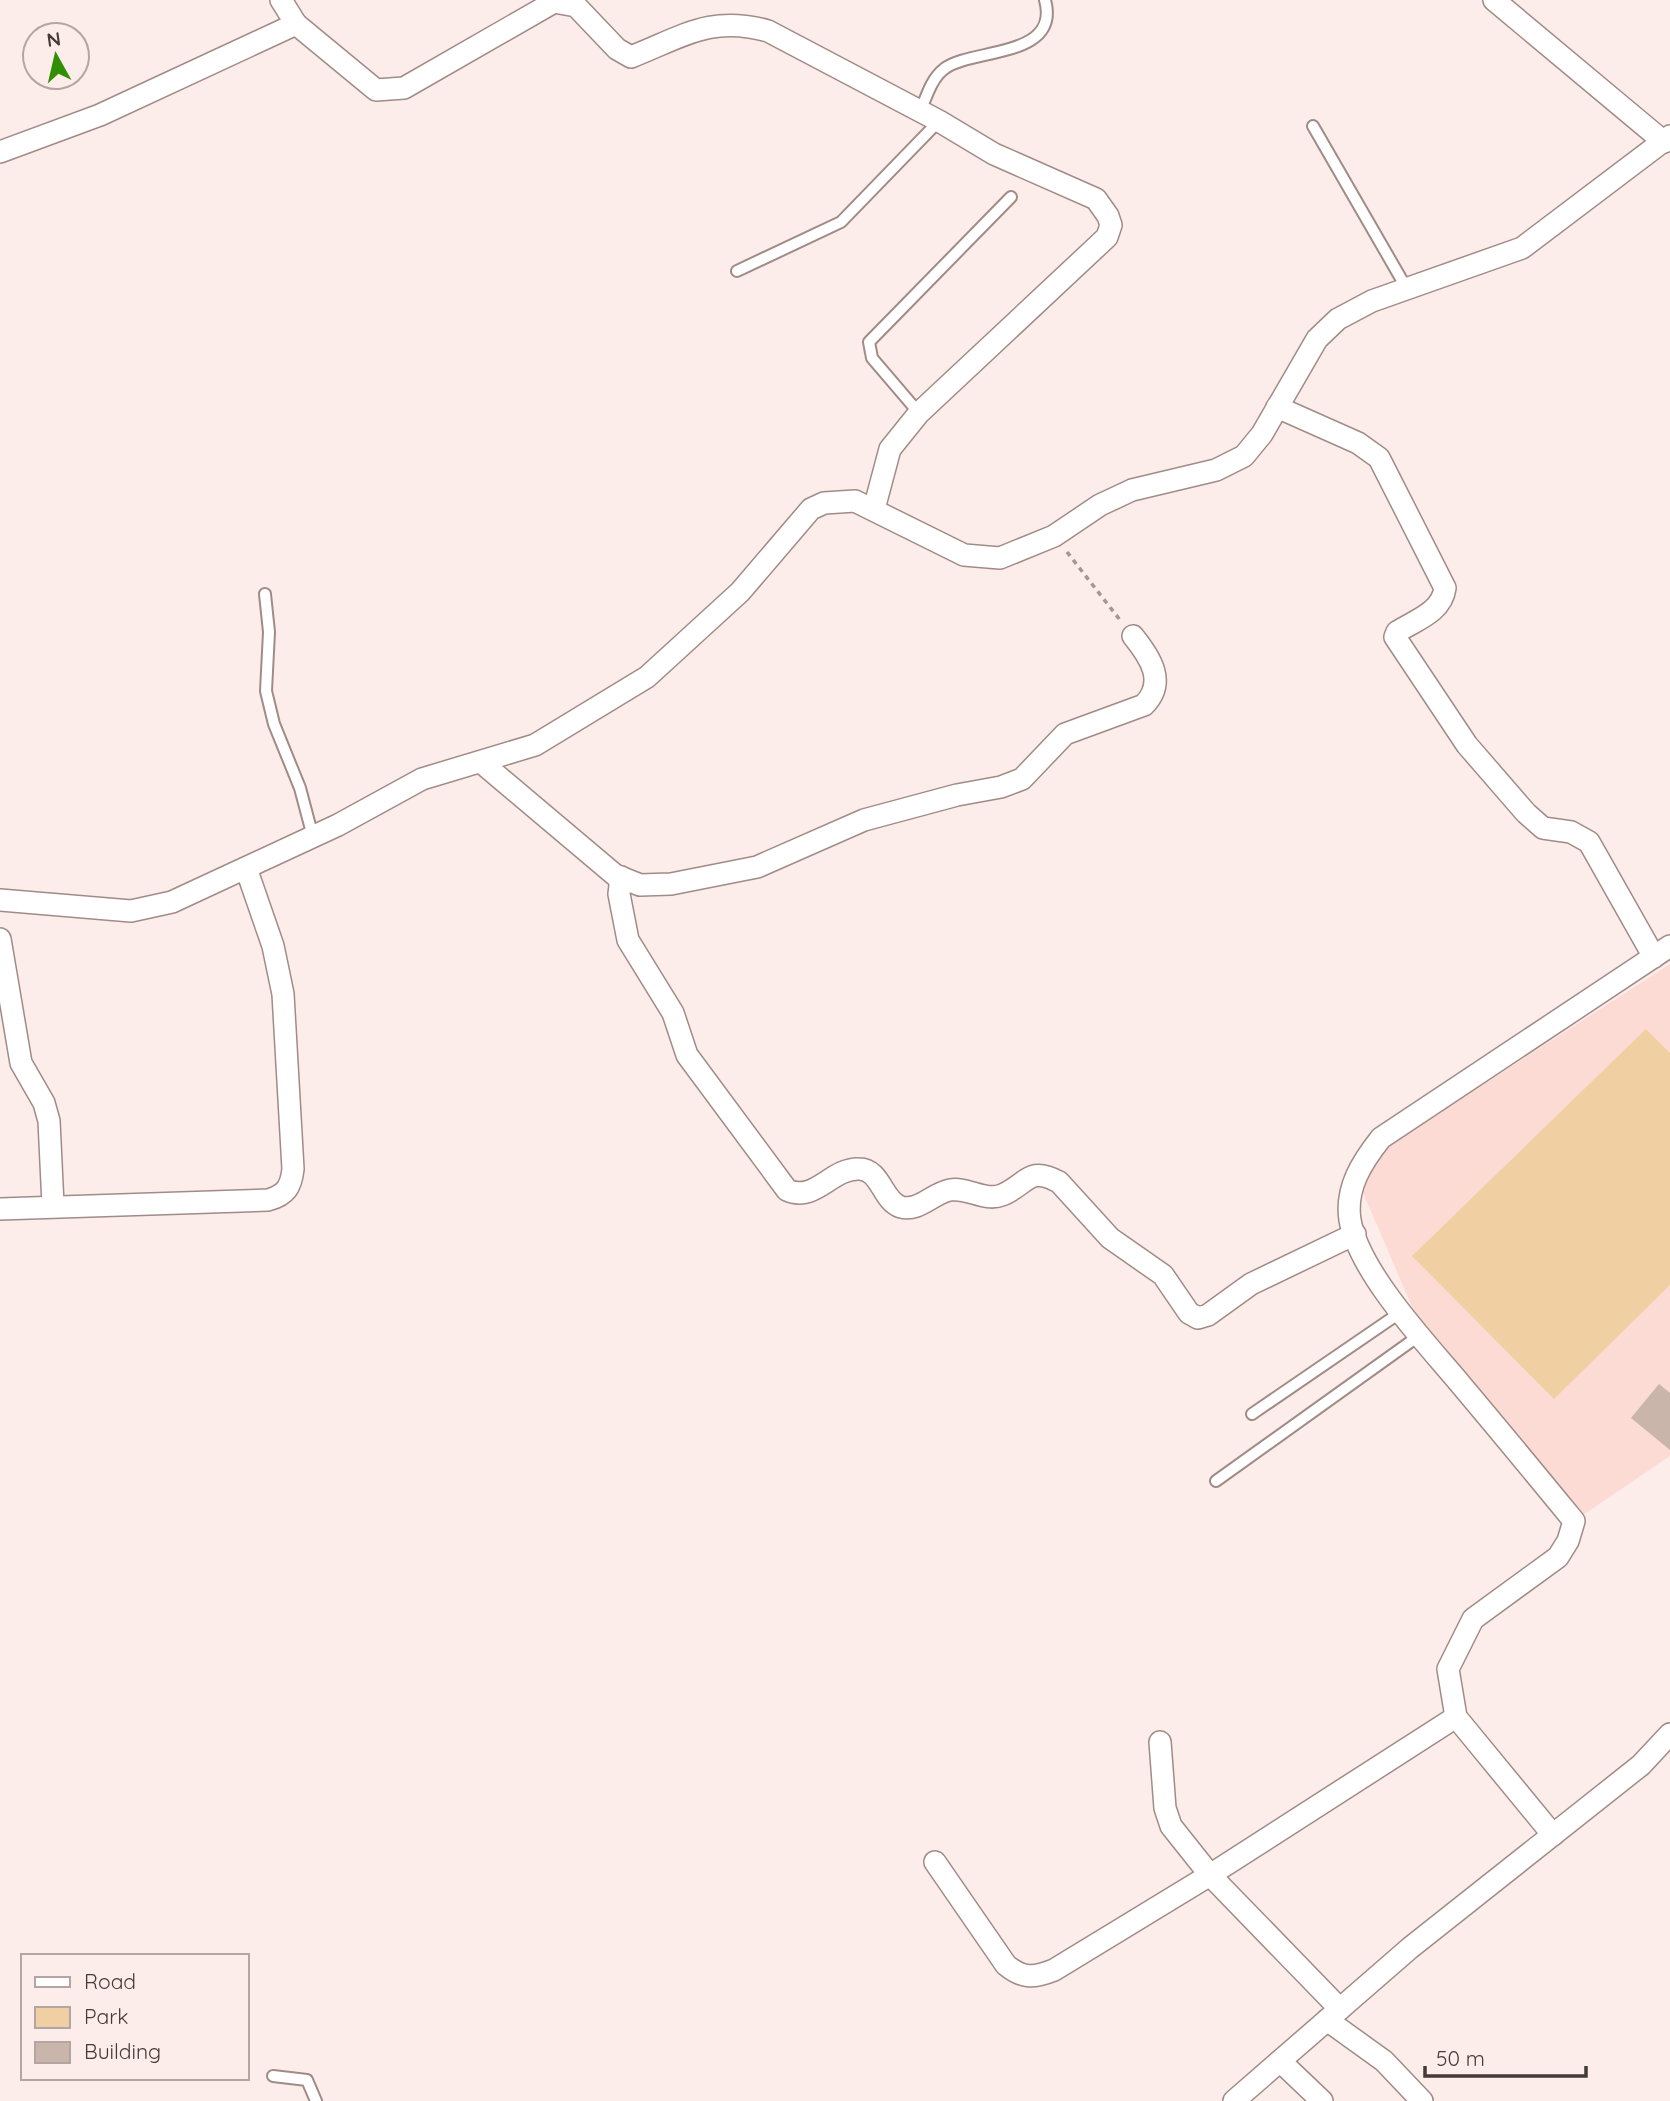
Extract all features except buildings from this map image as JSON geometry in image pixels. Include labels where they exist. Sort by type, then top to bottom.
[{"type":"street","points":[[281,0],[296,24],[376,90],[404,88],[554,2],[576,6],[617,49],[631,57],[717,23],[743,24],[768,31],[994,154],[1096,199],[1108,216],[1110,230],[1107,237],[919,413],[890,449],[874,509]]},
{"type":"street","points":[[0,900],[131,911],[172,902],[313,836],[422,779],[535,745],[647,677],[740,592],[811,509],[837,501],[855,501],[964,555],[980,559],[1000,558],[1055,536],[1100,506],[1132,490],[1216,470],[1244,456],[1262,435],[1297,370],[1324,332],[1338,319],[1372,301],[1522,248],[1667,139],[1494,0]]},
{"type":"street","points":[[0,152],[100,115],[296,24]]},
{"type":"street","points":[[1277,407],[1358,443],[1386,467],[1445,588],[1443,600],[1437,607],[1397,632],[1395,637],[1467,745],[1526,813],[1544,828],[1571,832],[1589,842],[1662,952],[1381,1138],[1365,1158],[1355,1178],[1350,1220],[1359,1248],[1401,1312],[1574,1521],[1568,1541],[1558,1557],[1486,1608],[1465,1630],[1448,1669],[1455,1717],[1553,1835]]},
{"type":"street","points":[[481,762],[621,877],[640,884],[671,884],[757,867],[864,820],[957,795],[1001,787],[1022,779],[1065,734],[1144,705],[1152,697],[1156,683],[1150,657],[1133,636]]},
{"type":"street","points":[[0,1209],[53,1205],[268,1200],[283,1196],[291,1183],[283,995],[273,946],[246,868]]},
{"type":"street","points":[[621,877],[619,894],[628,940],[673,1013],[687,1055],[787,1190],[807,1194],[844,1171],[860,1169],[869,1171],[892,1203],[903,1208],[914,1207],[947,1190],[958,1189],[981,1196],[1002,1195],[1032,1176],[1050,1177],[1059,1182],[1110,1238],[1163,1275],[1189,1313],[1198,1318],[1208,1315],[1251,1284],[1355,1234]]},
{"type":"street","points":[[0,939],[21,1063],[44,1102],[49,1121],[53,1205]]},
{"type":"street","points":[[935,1862],[1006,1965],[1018,1975],[1034,1978],[1054,1970],[1210,1875],[1455,1717]]},
{"type":"street","points":[[1234,2101],[1410,1948],[1641,1765],[1670,1734]]},
{"type":"street","points":[[1160,1742],[1165,1808],[1171,1826],[1210,1875],[1227,1889],[1333,2015],[1384,2061],[1422,2101]]},
{"type":"street","points":[[1280,2061],[1322,2101]]},
{"type":"lane","points":[[737,271],[841,222],[930,117],[932,83],[944,69],[962,59],[1010,51],[1031,39],[1043,25],[1048,10],[1045,0]]},
{"type":"lane","points":[[1313,127],[1406,289]]},
{"type":"lane","points":[[919,413],[872,358],[869,342],[1011,197]]},
{"type":"lane","points":[[265,594],[269,632],[266,691],[313,836]]},
{"type":"lane","points":[[1252,1414],[1401,1312]]},
{"type":"lane","points":[[1216,1481],[1420,1335]]},
{"type":"lane","points":[[272,2076],[307,2080],[316,2101]]},
{"type":"path","points":[[1055,536],[1133,636]]},
{"type":"shaded area","points":[[1670,964],[1670,1456],[1580,1517],[1416,1316],[1361,1188],[1384,1149]]},
{"type":"green space","points":[[1646,1029],[1670,1053],[1670,1285],[1554,1399],[1412,1256]]}]
